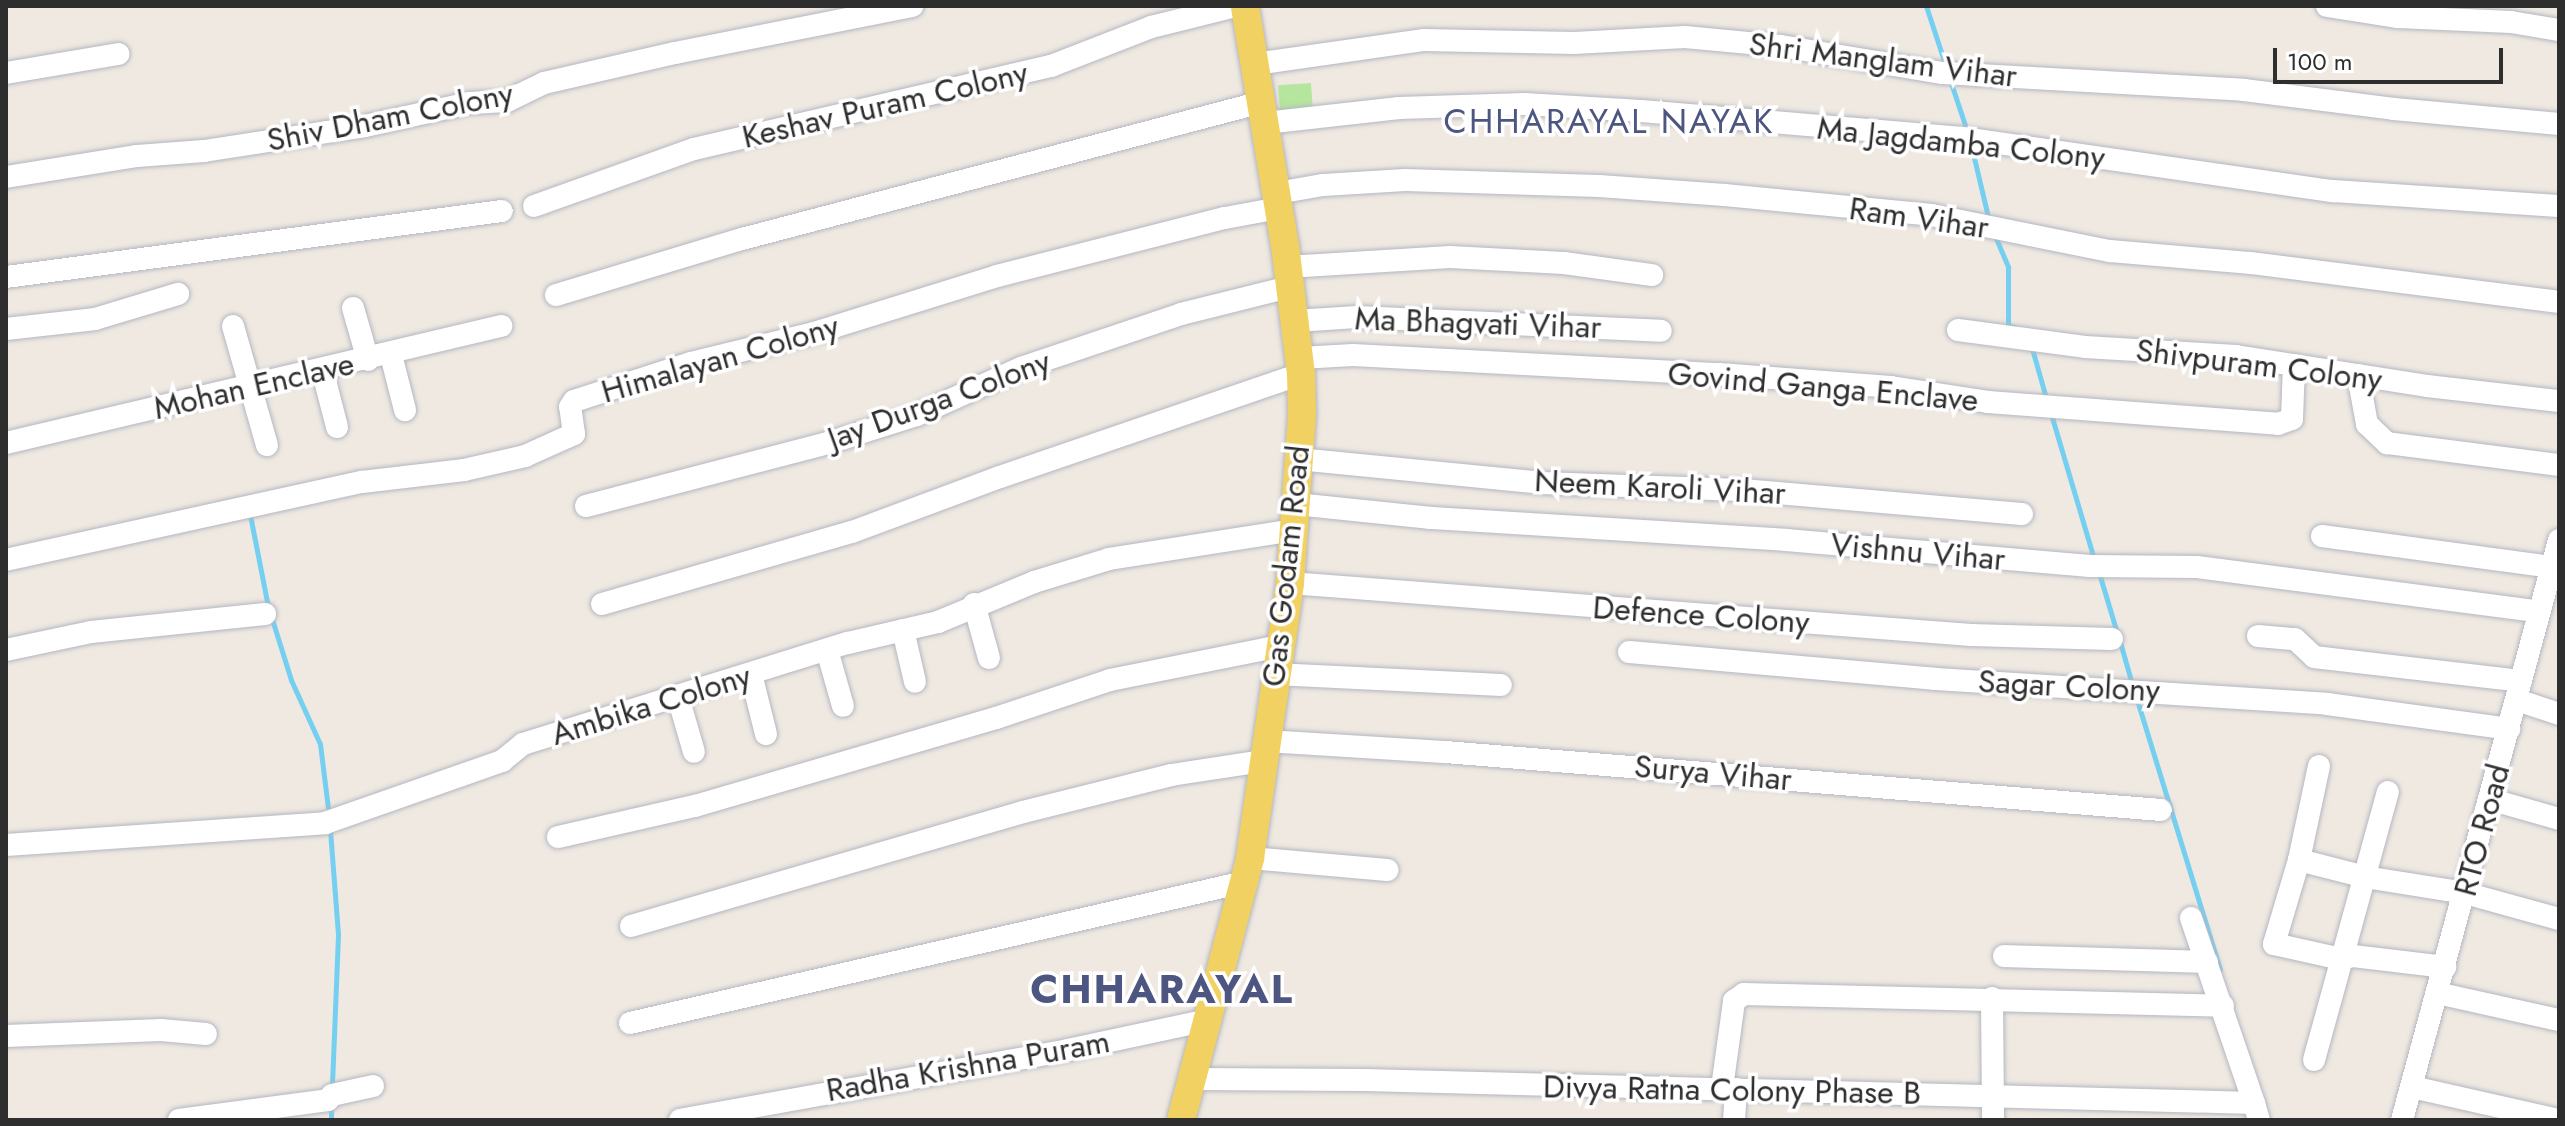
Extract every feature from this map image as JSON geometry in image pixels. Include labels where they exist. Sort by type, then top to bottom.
[{"type":"main road","name":"Gas Godam Road","points":[[1181,1120],[1247,870],[1290,583],[1295,517],[1300,366],[1278,200],[1245,6]]},
{"type":"street","name":"Shiv Dham Colony","points":[[6,177],[137,156],[219,149],[443,111],[470,103],[507,101],[544,83],[912,6]]},
{"type":"street","name":"Keshav Puram Colony","points":[[534,206],[694,149],[1051,66],[1151,27],[1236,6]]},
{"type":"street","points":[[2327,6],[2398,17],[2511,22],[2559,30]]},
{"type":"street","name":"Shri Manglam Vihar","points":[[1255,64],[1424,40],[1574,43],[1685,37],[1781,46],[1943,73],[2244,90],[2336,103],[2559,124]]},
{"type":"street","points":[[6,73],[118,54]]},
{"type":"street","name":"Ma Jagdamba Colony","points":[[556,295],[742,239],[1264,112],[1525,104],[1641,111],[1963,138],[2333,191],[2559,206]]},
{"type":"street","name":"Ram Vihar","points":[[1278,200],[1323,185],[1405,180],[1599,186],[1725,195],[1931,215],[2110,251],[2251,263],[2559,302]]},
{"type":"street","name":"Himalayan Colony","points":[[6,560],[362,482],[464,470],[525,456],[574,434],[570,407],[574,401],[691,363],[814,333],[997,276],[1225,218],[1278,200]]},
{"type":"street","points":[[6,277],[502,211]]},
{"type":"street","name":"Jay Durga Colony","points":[[586,506],[828,443],[917,415],[1021,368],[1288,277],[1450,257],[1564,263],[1652,275]]},
{"type":"street","points":[[6,329],[95,319],[178,294]]},
{"type":"street","points":[[353,308],[368,360]]},
{"type":"street","name":"Ma Bhagvati Vihar","points":[[1295,321],[1357,317],[1661,331]]},
{"type":"street","points":[[233,326],[267,445]]},
{"type":"street","name":"Mohan Enclave","points":[[6,443],[391,355],[501,326]]},
{"type":"street","name":"Shivpuram Colony","points":[[1958,330],[2085,347],[2236,356],[2559,401]]},
{"type":"street","points":[[391,355],[405,410]]},
{"type":"street","name":"Govind Ganga Enclave","points":[[1300,366],[1369,356],[1719,374],[1891,387],[1988,402],[2278,424],[2292,419],[2294,365]]},
{"type":"street","points":[[602,604],[852,532],[1300,366]]},
{"type":"street","points":[[322,369],[337,427]]},
{"type":"street","points":[[2358,375],[2367,424],[2387,443],[2559,465]]},
{"type":"street","name":"Neem Karoli Vihar","points":[[1298,459],[1541,483],[1742,490],[2022,514]]},
{"type":"street","name":"Vishnu Vihar","points":[[1295,517],[1431,518],[1786,540],[2090,566],[2197,567],[2547,600]]},
{"type":"street","name":"Ambika Colony","points":[[6,845],[325,823],[502,761],[523,744],[827,650],[938,622],[974,604],[1109,559],[1218,539],[1295,517]]},
{"type":"street","points":[[2322,536],[2551,567]]},
{"type":"street","name":"RTO Road","points":[[2402,1120],[2519,690],[2547,600],[2551,567],[2559,540]]},
{"type":"street","name":"Defence Colony","points":[[1290,583],[1971,635],[2112,639]]},
{"type":"street","points":[[974,604],[989,658]]},
{"type":"street","points":[[6,650],[91,632],[265,614]]},
{"type":"street","points":[[903,630],[915,682]]},
{"type":"street","points":[[2258,636],[2295,639],[2314,657],[2519,690],[2559,714]]},
{"type":"street","points":[[827,650],[843,706]]},
{"type":"street","name":"Sagar Colony","points":[[1629,652],[1935,679],[2327,704],[2509,729]]},
{"type":"street","points":[[558,837],[695,806],[996,718],[1110,680],[1278,660],[1501,685]]},
{"type":"street","points":[[751,674],[766,734]]},
{"type":"street","points":[[678,697],[694,752]]},
{"type":"street","name":"Surya Vihar","points":[[631,926],[1023,812],[1264,751],[1445,752],[2161,810]]},
{"type":"street","points":[[2319,766],[2299,860],[2274,944],[2341,959],[2353,956],[2445,967]]},
{"type":"street","points":[[2314,1060],[2388,792]]},
{"type":"street","points":[[2489,799],[2559,819]]},
{"type":"street","points":[[2299,860],[2365,877],[2465,893],[2559,919]]},
{"type":"street","points":[[630,1023],[1247,870],[1387,870]]},
{"type":"street","points":[[2191,918],[2256,1111]]},
{"type":"street","points":[[2004,956],[2207,962]]},
{"type":"street","points":[[2437,993],[2559,1020]]},
{"type":"street","points":[[1734,1120],[1729,1088],[1731,1015],[1737,996],[1992,998],[2223,1006]]},
{"type":"street","points":[[1992,998],[1993,1120]]},
{"type":"street","name":"Radha Krishna Puram","points":[[680,1120],[1068,1050],[1208,1020]]},
{"type":"street","points":[[6,1036],[161,1030],[206,1034]]},
{"type":"street","name":"Divya Ratna Colony Phase B","points":[[1192,1079],[1993,1094],[2256,1111]]},
{"type":"street","points":[[179,1120],[328,1100],[332,1095],[373,1086]]},
{"type":"street","points":[[2412,1087],[2559,1120]]},
{"type":"green space","points":[[1311,83],[1313,114],[1280,116],[1278,85]]},
{"type":"waterway","points":[[1926,6],[1946,67]]},
{"type":"waterway","points":[[1950,80],[1967,131]]},
{"type":"waterway","points":[[1971,145],[1989,221]]},
{"type":"waterway","points":[[1995,236],[2008,267],[2008,326],[2014,327]]},
{"type":"waterway","points":[[2031,345],[2046,398]]},
{"type":"waterway","points":[[2051,414],[2094,559]]},
{"type":"waterway","points":[[250,515],[268,607]]},
{"type":"waterway","points":[[2099,573],[2117,633]]},
{"type":"waterway","points":[[271,616],[291,680],[320,744],[329,816]]},
{"type":"waterway","points":[[2120,642],[2132,684]]},
{"type":"waterway","points":[[2137,700],[2220,969]]},
{"type":"waterway","points":[[330,830],[338,935],[332,1087]]},
{"type":"waterway","points":[[331,1107],[331,1120]]},
{"type":"district","name":"CHHARAYAL NAYAK","points":[[1609,122]]},
{"type":"district","name":"CHHARAYAL","points":[[1162,989]]}]
